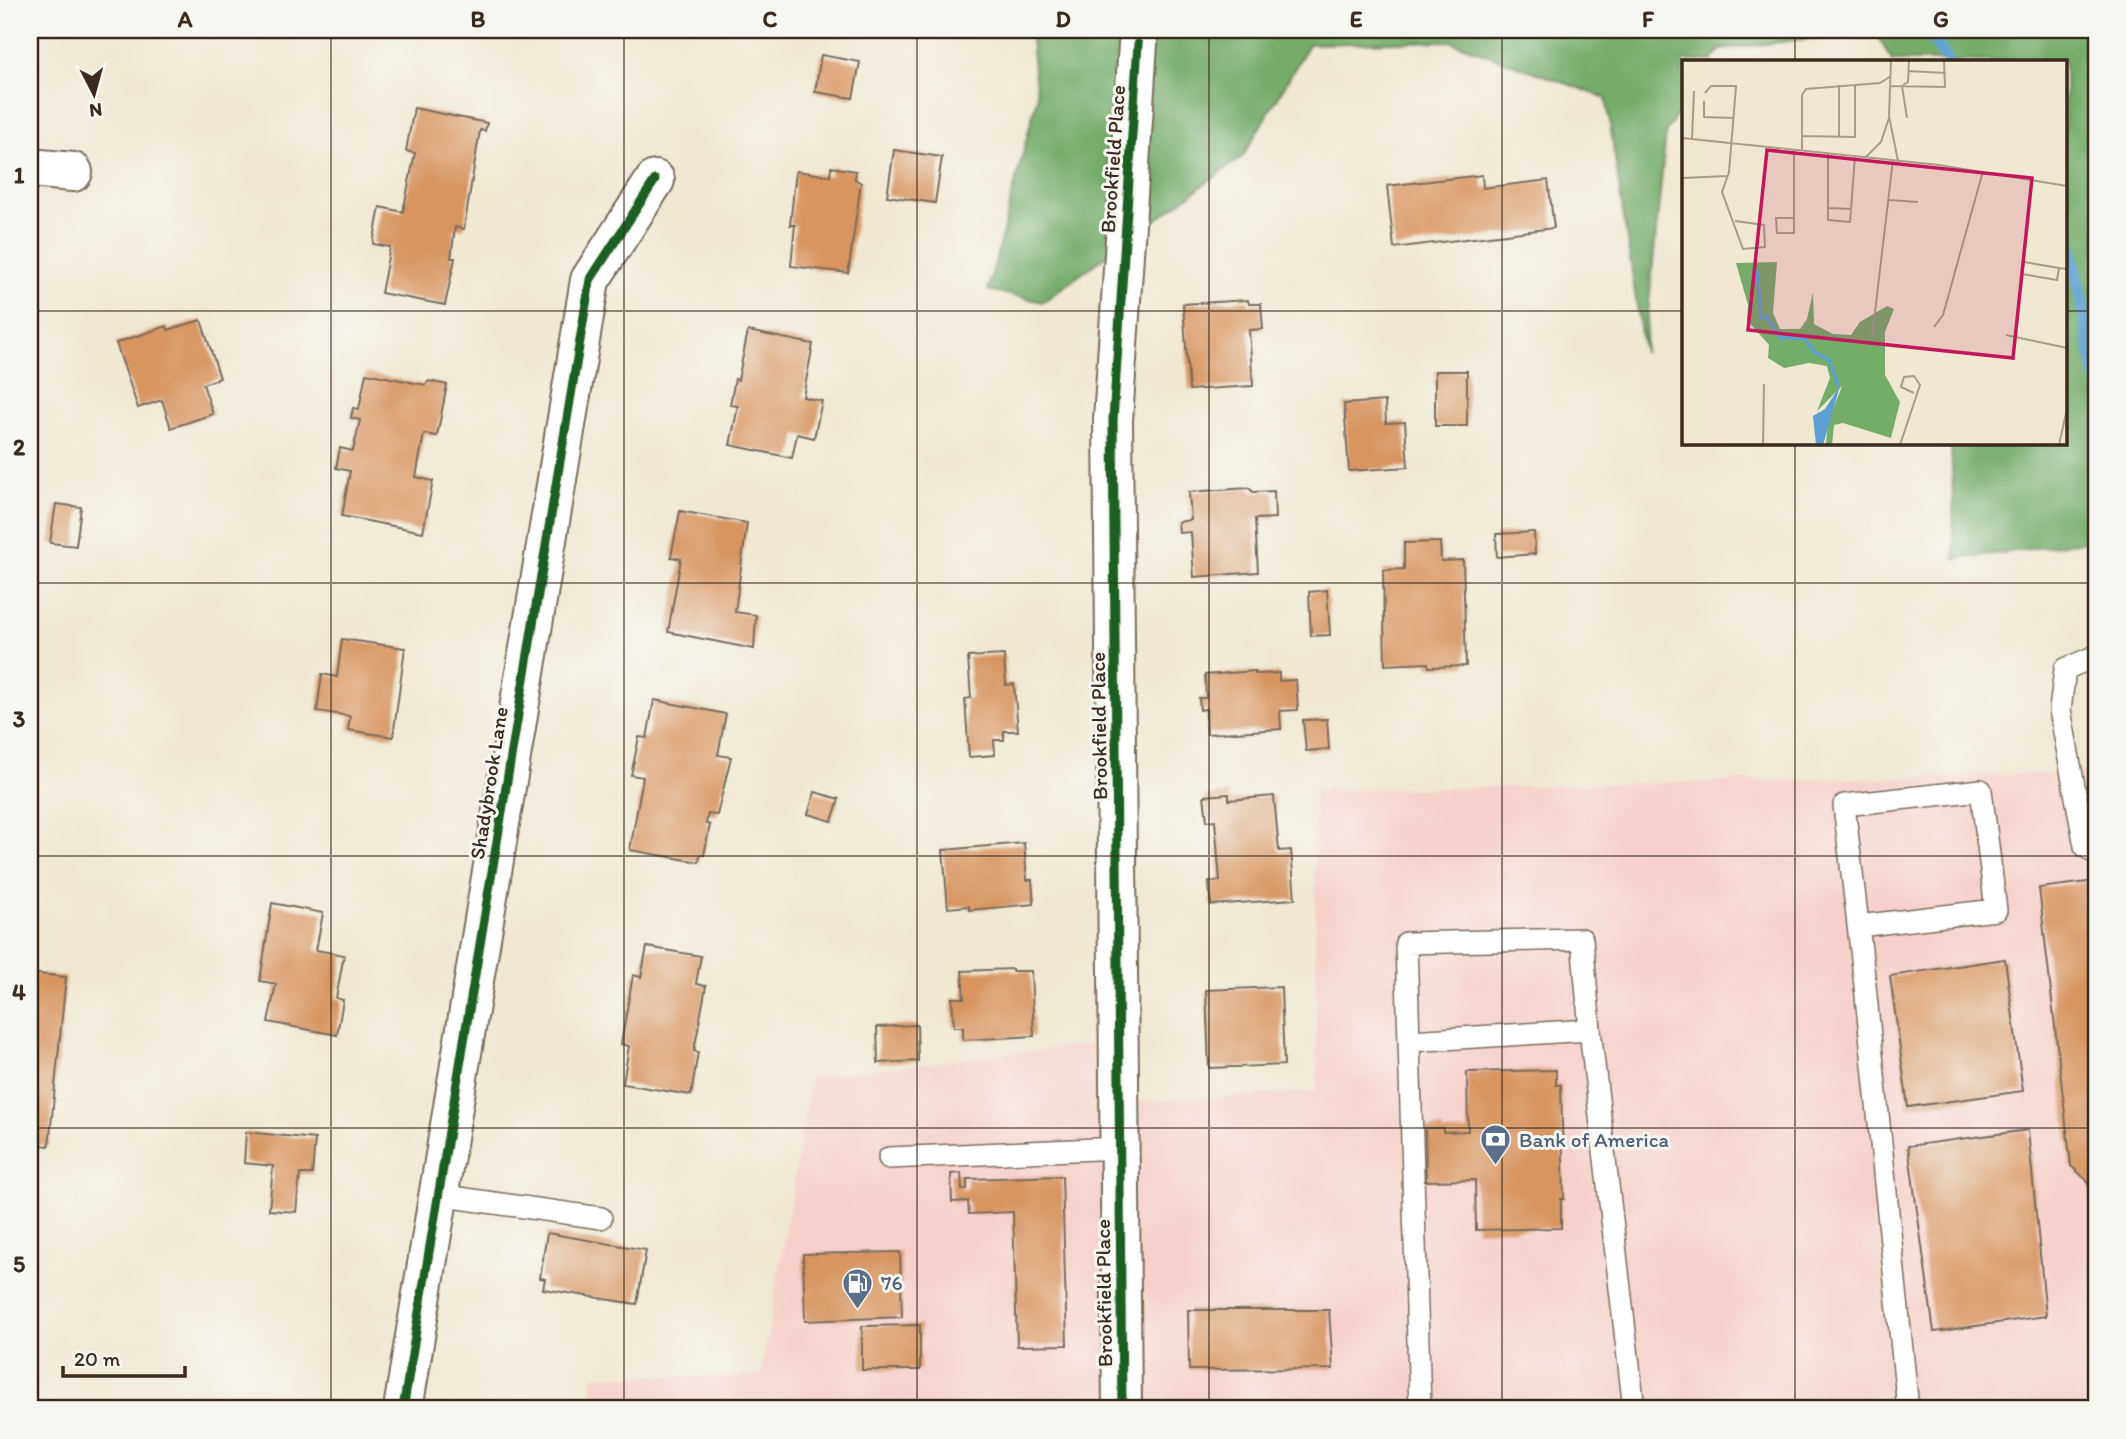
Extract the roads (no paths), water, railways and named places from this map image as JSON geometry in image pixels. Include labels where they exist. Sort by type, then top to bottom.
[{"type":"street","name":"Brookfield Place","points":[[1122,1409],[1113,419],[1138,44]]},
{"type":"street","points":[[30,168],[73,172]]},
{"type":"street","name":"Shadybrook Lane","points":[[403,1409],[590,280],[655,180]]},
{"type":"lane","points":[[2096,656],[2065,668],[2060,710],[2085,846],[2096,854]]},
{"type":"lane","points":[[1858,926],[1996,910],[1982,790],[1844,805],[1908,1409]]},
{"type":"lane","points":[[1420,1409],[1406,943],[1582,939],[1634,1409]]},
{"type":"lane","points":[[1409,1041],[1590,1030]]},
{"type":"lane","points":[[889,1158],[1120,1148]]},
{"type":"lane","points":[[438,1195],[601,1218]]},
{"type":"waterway","points":[[1927,30],[1947,60]]},
{"type":"waterway","points":[[2066,220],[2096,376]]},
{"type":"place","name":"Bank of America","points":[[1496,1167]]},
{"type":"place","name":"76","points":[[858,1310]]}]
